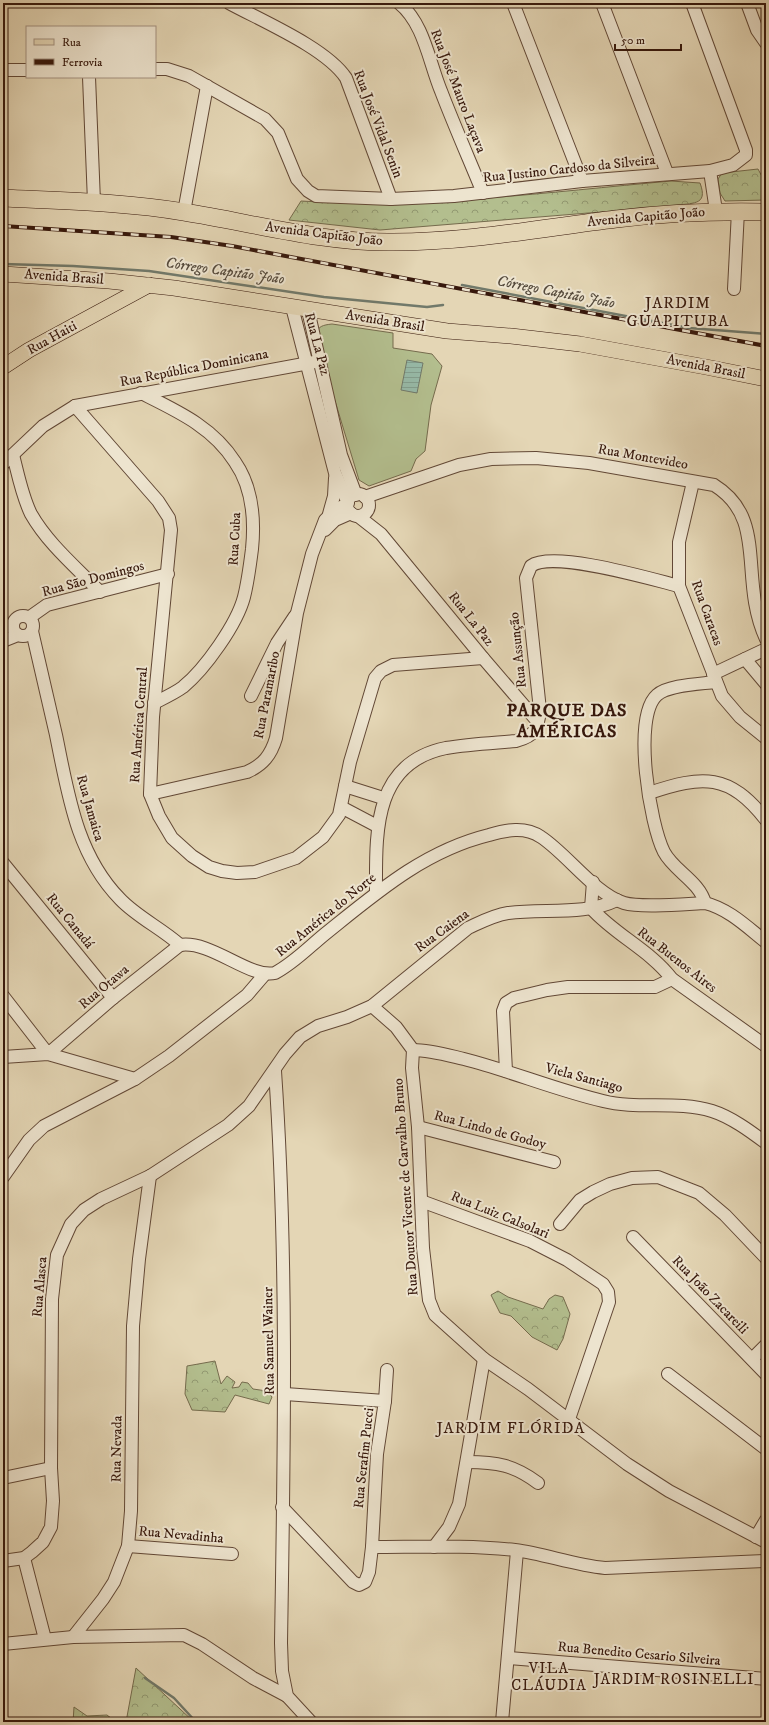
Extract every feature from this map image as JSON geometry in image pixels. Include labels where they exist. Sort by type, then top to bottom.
[{"type":"highway","name":"Avenida Capitão João","points":[[3,198],[94,202],[184,212],[325,237],[392,242],[443,241],[618,218],[716,211],[766,212]]},
{"type":"main road","name":"Avenida Brasil","points":[[3,274],[149,285],[447,331],[511,336],[580,344],[706,366],[766,379]]},
{"type":"main road","points":[[103,311],[110,294],[111,284],[109,281]]},
{"type":"main road","name":"Rua Haiti","points":[[3,367],[29,350],[149,285]]},
{"type":"street","name":"Rua José Vidal Senin","points":[[229,3],[302,42],[339,67],[346,78],[391,199]]},
{"type":"street","name":"Rua José Mauro Laçava","points":[[399,3],[406,8],[417,26],[440,90],[483,193]]},
{"type":"street","points":[[513,3],[582,181]]},
{"type":"street","points":[[602,3],[667,173]]},
{"type":"street","name":"Rua Justino Cardoso da Silveira","points":[[156,69],[167,69],[189,76],[265,119],[273,127],[281,140],[297,179],[308,191],[316,196],[391,199],[483,193],[582,181],[667,173],[710,171],[733,165],[746,155],[743,138],[692,3]]},
{"type":"street","points":[[747,3],[757,30],[766,43]]},
{"type":"street","points":[[3,70],[26,70]]},
{"type":"street","points":[[89,78],[94,202]]},
{"type":"street","points":[[184,212],[206,86]]},
{"type":"street","points":[[710,171],[716,211]]},
{"type":"street","points":[[734,288],[738,211]]},
{"type":"street","name":"Rua La Paz","points":[[292,307],[336,473],[358,505],[381,534],[538,722]]},
{"type":"street","name":"Rua La Paz","points":[[308,310],[341,455],[358,505]]},
{"type":"street","name":"Rua República Dominicana","points":[[75,406],[320,361]]},
{"type":"street","name":"Rua Cuba","points":[[141,393],[205,428],[220,441],[236,462],[247,483],[252,504],[254,531],[244,598],[236,617],[219,645],[194,676],[183,687],[154,703]]},
{"type":"street","points":[[3,464],[43,426],[75,406]]},
{"type":"street","name":"Rua América Central","points":[[75,406],[165,511],[171,530],[168,574],[154,703],[150,757],[150,794],[159,816],[172,838],[182,849],[209,867],[237,873],[262,870],[296,858],[323,837],[333,826],[342,807],[350,762],[369,692],[375,678],[381,671],[393,665],[483,658]]},
{"type":"street","points":[[13,455],[24,496],[30,512],[38,525],[53,543],[100,592]]},
{"type":"street","name":"Rua Montevideo","points":[[358,505],[394,489],[459,466],[498,459],[536,458],[589,463],[714,485],[730,492],[748,506],[759,531],[756,596],[758,618],[766,639]]},
{"type":"street","name":"Rua Paramaribo","points":[[150,794],[247,772],[265,761],[276,738],[297,613],[305,577],[322,525],[329,514],[334,496],[336,473]]},
{"type":"street","name":"Rua Caracas","points":[[693,482],[679,542],[679,586],[714,678],[730,707],[766,738]]},
{"type":"street","points":[[329,514],[358,505]]},
{"type":"street","name":"Rua Paramaribo","points":[[318,539],[335,520],[358,505]]},
{"type":"street","name":"Rua Assunção","points":[[538,722],[540,710],[526,578],[531,566],[539,562],[550,561],[590,565],[627,572],[679,586]]},
{"type":"street","name":"Rua São Domingos","points":[[21,632],[13,621],[19,616],[22,615],[30,617],[48,605],[168,574]]},
{"type":"street","points":[[251,696],[277,644],[297,613]]},
{"type":"street","points":[[3,641],[33,624],[30,617]]},
{"type":"street","points":[[3,634],[21,632]]},
{"type":"street","name":"Rua Jamaica","points":[[21,632],[36,649],[71,806],[81,841],[93,864],[120,899],[134,912],[166,932],[180,945]]},
{"type":"street","points":[[766,649],[745,659],[714,678],[669,689],[657,695],[653,699],[645,723],[644,745],[649,793],[658,838],[664,853],[697,888],[703,896],[705,903],[721,908],[766,942]]},
{"type":"street","points":[[745,659],[766,684]]},
{"type":"street","points":[[376,893],[377,826],[384,798],[400,774],[423,756],[445,748],[522,740],[528,738],[535,730],[538,722]]},
{"type":"street","points":[[649,793],[672,785],[697,781],[716,783],[744,795],[766,820]]},
{"type":"street","points":[[345,786],[384,798]]},
{"type":"street","points":[[342,807],[377,826]]},
{"type":"street","name":"Rua América do Norte","points":[[264,974],[270,974],[281,970],[376,893],[420,862],[441,851],[471,839],[512,830],[522,830],[540,836],[593,882],[617,900],[632,904],[705,903]]},
{"type":"street","name":"Rua Canadá","points":[[3,863],[113,998]]},
{"type":"street","points":[[590,908],[593,882]]},
{"type":"street","points":[[590,908],[603,890]]},
{"type":"street","name":"Rua Caiena","points":[[372,1006],[468,928],[486,919],[508,913],[601,907],[617,900]]},
{"type":"street","name":"Rua Buenos Aires","points":[[590,908],[612,928],[661,964],[672,978],[766,1046]]},
{"type":"street","points":[[3,1177],[29,1140],[44,1126],[135,1079],[169,1056],[247,994],[264,974],[211,950],[187,944],[180,945]]},
{"type":"street","name":"Rua Otawa","points":[[48,1054],[113,998],[180,945]]},
{"type":"street","points":[[506,1071],[502,1011],[506,1003],[514,998],[547,990],[568,987],[655,987],[672,978]]},
{"type":"street","points":[[3,996],[48,1054]]},
{"type":"street","points":[[275,1071],[293,1044],[309,1031],[318,1026],[357,1014],[372,1006],[396,1027],[413,1050]]},
{"type":"street","name":"Viela Santiago","points":[[413,1050],[439,1053],[506,1071],[604,1101],[636,1105],[676,1106],[712,1111],[740,1125],[766,1143]]},
{"type":"street","name":"Rua Doutor Vicente de Carvalho Bruno","points":[[413,1050],[412,1068],[418,1127],[424,1248],[431,1307],[442,1322],[484,1359],[568,1419],[627,1464],[651,1480],[761,1540]]},
{"type":"street","points":[[3,1057],[48,1054],[135,1079]]},
{"type":"street","name":"Rua Alasca","points":[[24,1558],[43,1542],[51,1526],[53,1501],[51,1468],[52,1299],[57,1255],[71,1224],[84,1210],[101,1199],[150,1176],[228,1125],[249,1106],[275,1071]]},
{"type":"street","name":"Rua Samuel Wainer","points":[[275,1071],[282,1168],[285,1394],[281,1643],[282,1671],[287,1696]]},
{"type":"street","name":"Rua Lindo de Godoy","points":[[418,1127],[554,1162]]},
{"type":"street","name":"Rua Nevada","points":[[73,1637],[103,1599],[114,1582],[128,1546],[131,1511],[133,1326],[139,1259],[150,1176]]},
{"type":"street","points":[[560,1224],[580,1200],[593,1192],[610,1184],[632,1178],[658,1177],[699,1193],[725,1214],[766,1258]]},
{"type":"street","name":"Rua Luiz Calsolari","points":[[421,1201],[530,1241],[567,1260],[603,1284],[609,1297],[606,1313],[568,1419]]},
{"type":"street","name":"Rua João Zacareili","points":[[633,1237],[766,1374]]},
{"type":"street","points":[[752,1359],[766,1345]]},
{"type":"street","points":[[434,1547],[449,1527],[459,1504],[484,1359]]},
{"type":"street","points":[[385,1401],[387,1370]]},
{"type":"street","points":[[668,1374],[766,1449]]},
{"type":"street","name":"Rua Serafim Pucci","points":[[282,1508],[356,1584],[362,1584],[367,1579],[372,1547],[377,1454],[385,1401],[285,1394]]},
{"type":"street","points":[[467,1462],[498,1463],[520,1471],[538,1483]]},
{"type":"street","points":[[3,1478],[51,1468]]},
{"type":"street","points":[[761,1540],[766,1520]]},
{"type":"street","name":"Rua Nevadinha","points":[[128,1546],[232,1554]]},
{"type":"street","points":[[372,1547],[479,1547],[517,1551],[588,1566],[605,1568],[766,1561]]},
{"type":"street","points":[[502,1722],[509,1658],[517,1551]]},
{"type":"street","points":[[3,1561],[24,1558],[45,1639]]},
{"type":"street","points":[[3,1644],[73,1637],[184,1635],[202,1644],[253,1678],[287,1696],[311,1722]]},
{"type":"street","name":"Rua Benedito Cesario Silveira","points":[[509,1658],[766,1679]]},
{"type":"green space","points":[[758,169],[766,184],[766,200],[725,201],[720,193],[718,179],[722,173]]},
{"type":"green space","points":[[671,181],[700,183],[702,196],[700,200],[697,202],[674,206],[380,230],[289,220],[301,201],[393,203],[440,201]]},
{"type":"green space","points":[[332,324],[393,333],[393,348],[432,354],[442,366],[431,405],[425,451],[416,459],[411,471],[369,486],[359,480],[315,335],[321,326]]},
{"type":"green space","points":[[498,1291],[508,1297],[543,1309],[549,1299],[555,1295],[563,1297],[570,1314],[563,1339],[557,1350],[532,1337],[511,1316],[500,1313],[491,1295]]},
{"type":"green space","points":[[215,1361],[221,1384],[227,1376],[235,1382],[232,1388],[239,1387],[242,1382],[248,1383],[253,1389],[267,1391],[272,1397],[269,1404],[235,1395],[225,1412],[192,1410],[185,1394],[187,1366]]},
{"type":"green space","points":[[136,1668],[194,1722],[126,1722]]},
{"type":"green space","points":[[74,1707],[87,1716],[107,1715],[116,1722],[73,1722]]},
{"type":"shaded area","points":[[407,360],[423,363],[417,393],[401,390]]},
{"type":"waterway","name":"Córrego Capitão João","points":[[3,264],[73,266],[149,271],[324,297],[427,307],[443,305]]},
{"type":"waterway","name":"Córrego Capitão João","points":[[462,285],[689,328],[766,334]]},
{"type":"waterway","points":[[145,1678],[174,1698],[196,1722]]},
{"type":"railway","points":[[3,226],[171,237],[232,246],[766,346]]},
{"type":"district","name":"JARDIM GUAPITUBA","points":[[678,312]]},
{"type":"district","name":"PARQUE DAS AMÉRICAS","points":[[567,721]]},
{"type":"district","name":"JARDIM FLÓRIDA","points":[[511,1428]]},
{"type":"district","name":"VILA CLÁUDIA","points":[[549,1676]]},
{"type":"district","name":"JARDIM ROSINELLI","points":[[674,1679]]}]
